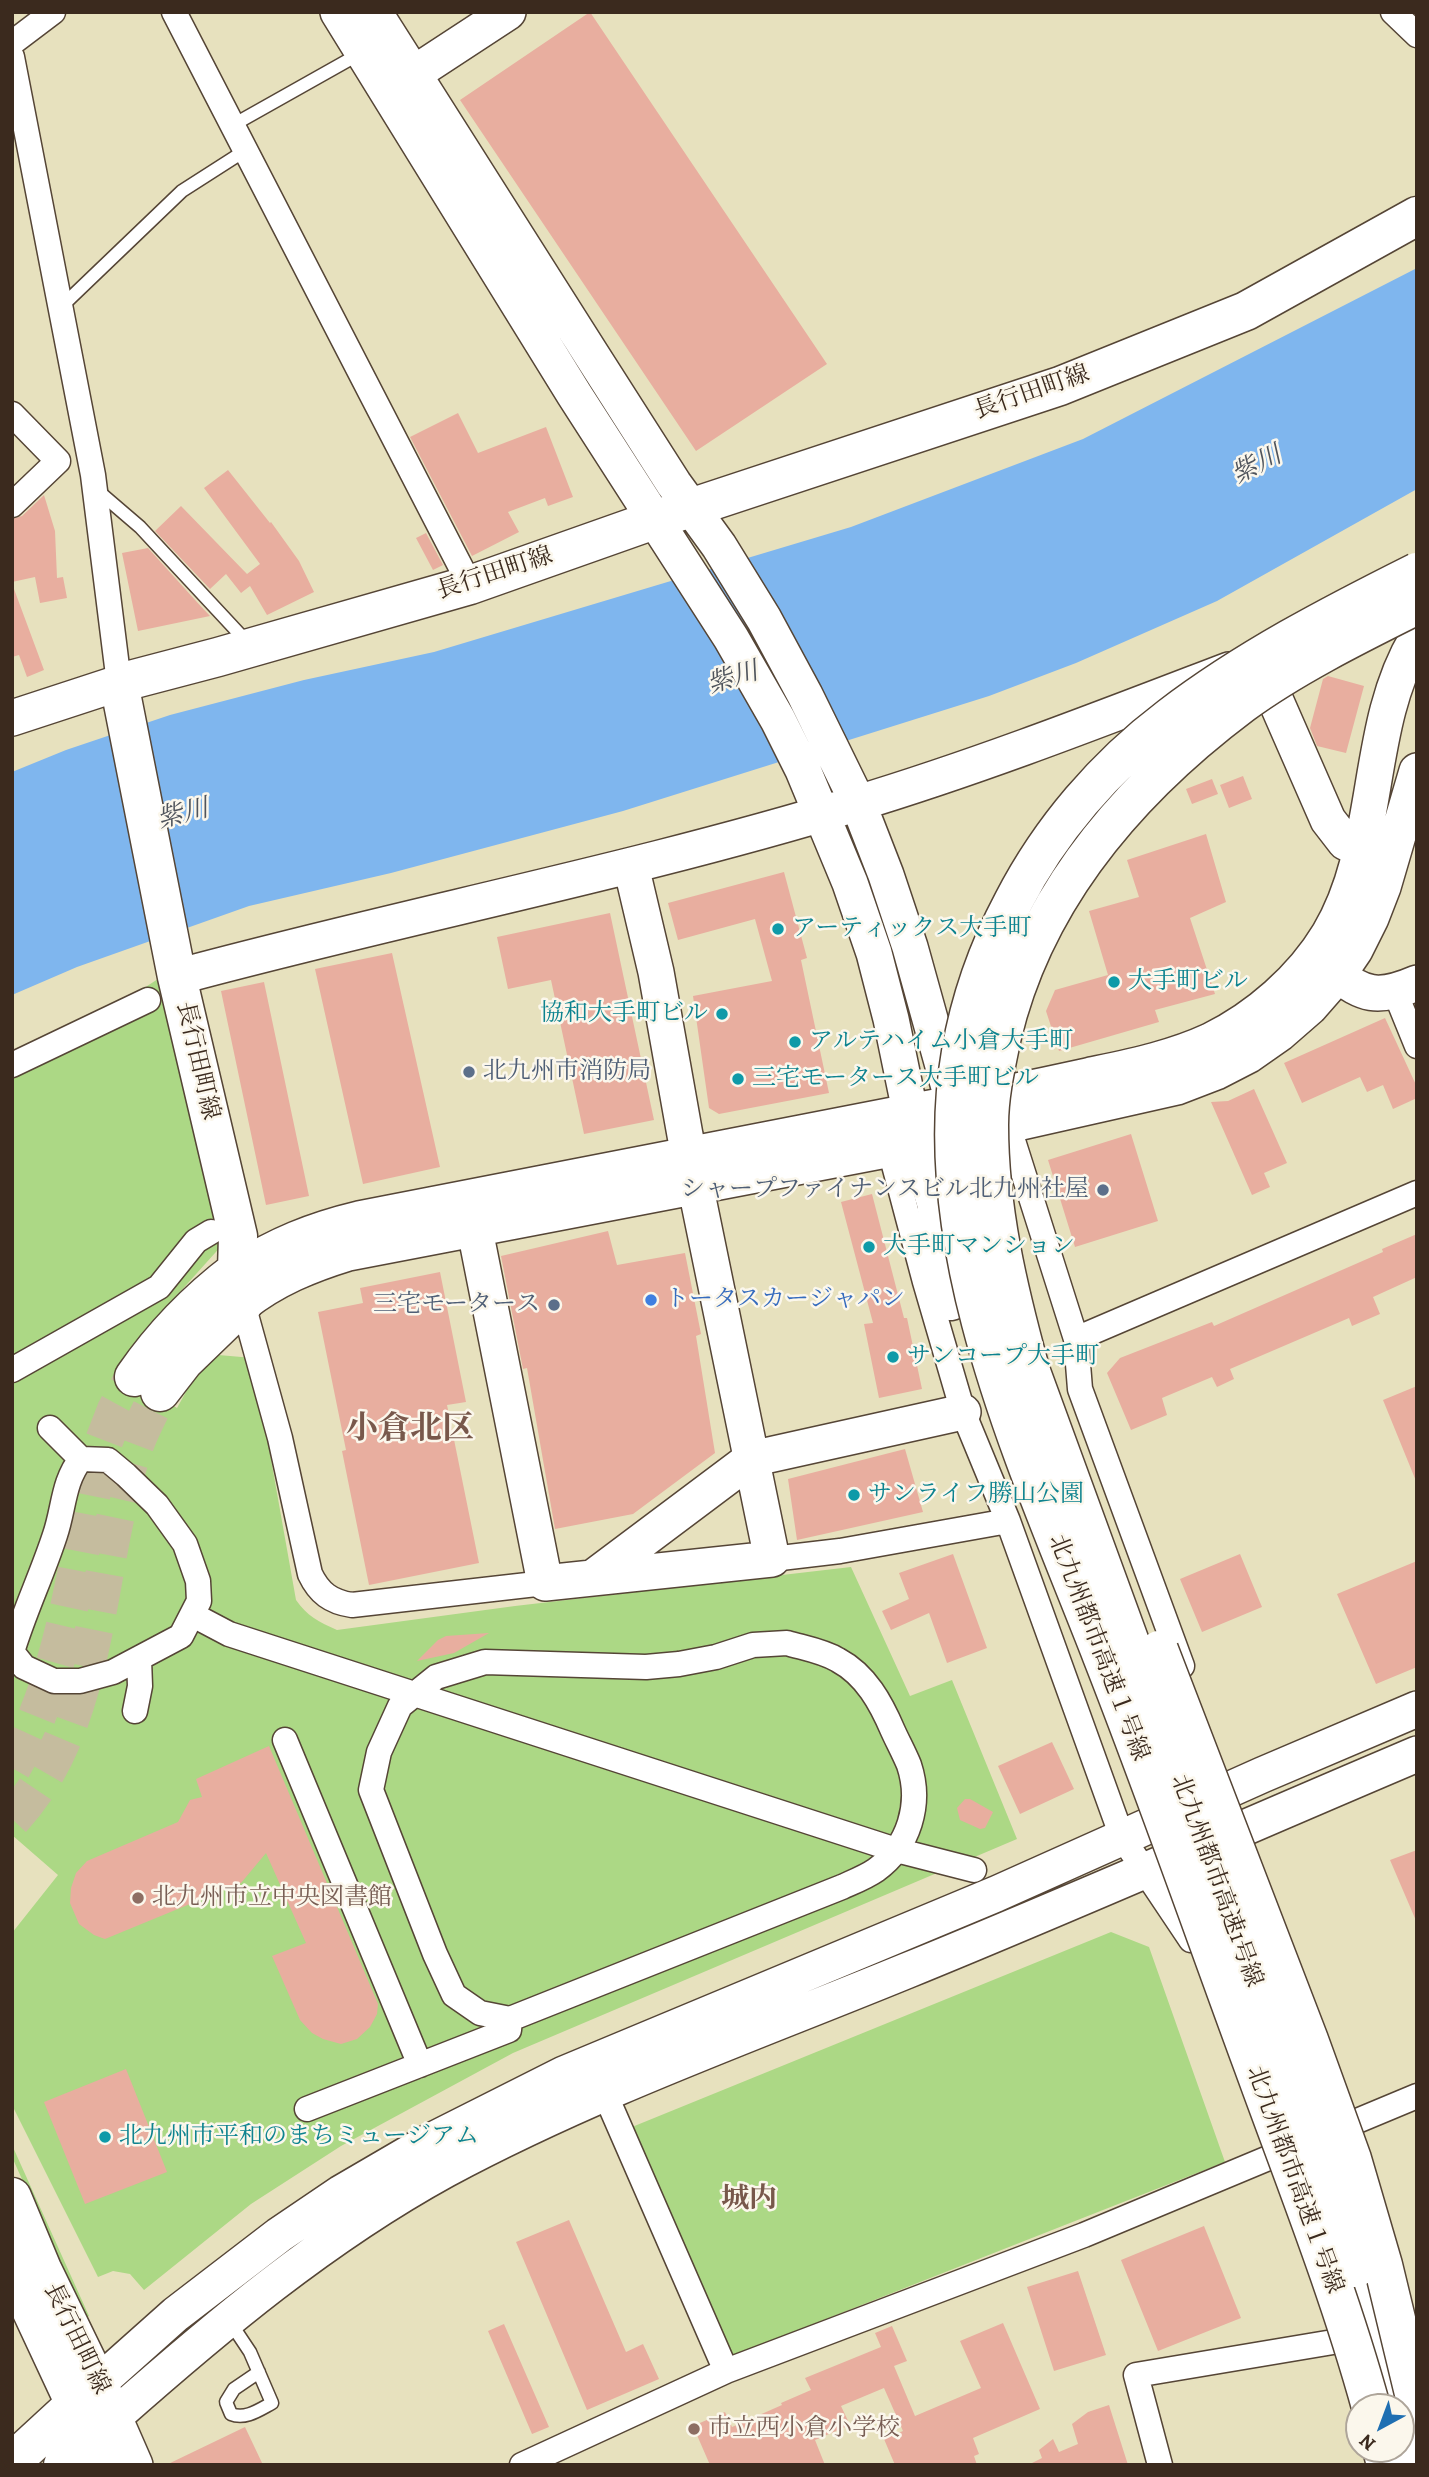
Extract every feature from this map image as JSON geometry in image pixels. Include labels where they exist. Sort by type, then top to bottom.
[{"type":"main road","name":"長行田町線","points":[[240,1287],[238,1236],[163,989],[119,682],[471,584],[654,520],[1060,386],[1246,311],[1417,216]]},
{"type":"main road","name":"北九州都市高速１号線","points":[[1392,2393],[1113,1685],[1007,1407],[976,1300],[964,1239],[955,1177],[955,1115],[963,1042],[974,995],[996,936],[1030,872],[1078,805],[1116,764],[1164,721],[1225,677],[1294,636],[1417,572]]},
{"type":"main road","name":"北九州都市高速1号線","points":[[1342,2270],[1323,2170],[1030,1369],[999,1243],[991,1182],[989,1122],[999,1051],[1018,982],[1048,916],[1071,878],[1110,826],[1149,783],[1244,703],[1309,663],[1417,605]]},
{"type":"main road","points":[[980,1189],[1030,1293],[1098,1490],[1309,2040],[1352,2160],[1383,2265],[1417,2406]]},
{"type":"main road","points":[[937,1210],[951,1301],[988,1422],[1175,1923],[1223,2039],[1342,2270]]},
{"type":"main road","points":[[147,1385],[155,1347],[178,1321],[202,1298],[240,1287]]},
{"type":"main road","name":"長行田町線","points":[[12,2197],[42,2269],[96,2422]]},
{"type":"main road","name":"長行田町線","points":[[12,2269],[96,2422]]},
{"type":"main road","name":"北九州都市高速１号線","points":[[1342,2270],[1368,2393]]},
{"type":"main road","name":"長行田町線","points":[[12,2462],[96,2422]]},
{"type":"main road","points":[[63,2465],[96,2422]]},
{"type":"street","points":[[12,43],[53,12]]},
{"type":"street","points":[[174,12],[471,584]]},
{"type":"street","points":[[338,12],[362,53],[399,83],[719,546],[764,619],[842,770],[886,875],[910,947],[980,1189],[1060,1418],[1216,1796]]},
{"type":"street","points":[[374,12],[399,83],[654,520],[731,638],[778,720],[807,779],[850,883],[874,953],[891,1019],[925,1282],[963,1412],[1135,1831],[1191,1940],[1339,2341],[1352,2393]]},
{"type":"street","points":[[399,83],[508,12]]},
{"type":"street","points":[[1394,12],[1417,35]]},
{"type":"street","points":[[12,57],[94,481],[119,682],[12,718]]},
{"type":"street","points":[[12,414],[58,461],[94,481]]},
{"type":"street","points":[[12,505],[58,461]]},
{"type":"street","points":[[959,1120],[1008,1125],[1177,1087],[1250,1055],[1310,1007],[1325,967],[1329,934],[1354,878],[1387,713],[1397,678],[1417,638]]},
{"type":"street","points":[[12,1065],[163,989],[253,956],[631,866],[821,814],[1088,723],[1229,670],[1252,672],[1268,683],[1328,820],[1345,842],[1361,850]]},
{"type":"street","points":[[1008,1521],[840,1551],[352,1605],[342,1603],[326,1597],[310,1574],[280,1438],[240,1287],[272,1249],[321,1228],[471,1213],[693,1171],[906,1136],[1175,1056],[1247,1020],[1275,997],[1325,967],[1371,918],[1383,887],[1417,771]]},
{"type":"street","points":[[631,866],[656,972],[693,1171],[772,1559]]},
{"type":"street","points":[[1325,967],[1366,992],[1380,995],[1406,988],[1417,1046]]},
{"type":"street","points":[[1008,1125],[1076,1339],[1080,1389],[1216,1796],[1217,1838],[1407,2336],[1417,2399]]},
{"type":"street","points":[[906,1136],[937,1210],[998,1411],[1135,1831]]},
{"type":"street","points":[[1076,1339],[1417,1194]]},
{"type":"street","points":[[471,1213],[545,1583]]},
{"type":"street","points":[[15,1375],[159,1287],[196,1241],[211,1232]]},
{"type":"street","points":[[595,1576],[751,1459],[963,1412]]},
{"type":"street","points":[[50,1428],[81,1459],[108,1460],[157,1505],[186,1544],[198,1581],[199,1601],[181,1636],[113,1672],[80,1681],[54,1681],[24,1667],[12,1652],[23,1616],[57,1531],[65,1491],[73,1469],[81,1459]]},
{"type":"street","points":[[193,1615],[229,1634],[414,1695],[896,1850],[974,1870]]},
{"type":"street","points":[[787,1643],[838,1659],[864,1680],[883,1707],[909,1767],[914,1797],[912,1818],[906,1835],[896,1850],[875,1870],[842,1887],[510,2018],[480,2013],[454,1995],[435,1954],[371,1790],[379,1752],[400,1706],[414,1695],[436,1677],[485,1662],[646,1667],[691,1662],[753,1645],[787,1643]]},
{"type":"street","points":[[135,1712],[140,1686],[139,1659]]},
{"type":"street","points":[[96,2422],[299,2263],[598,2078],[1135,1831],[1417,1709]]},
{"type":"street","points":[[285,1741],[420,2065]]},
{"type":"street","points":[[96,2422],[202,2293],[279,2235],[341,2193],[425,2144],[506,2102],[598,2078],[1019,1925],[1417,1754]]},
{"type":"street","points":[[307,2109],[509,2030],[510,2018]]},
{"type":"street","points":[[598,2078],[726,2371]]},
{"type":"street","points":[[522,2465],[726,2371],[1084,2235],[1417,2096]]},
{"type":"street","points":[[1160,2465],[1136,2375],[1339,2341]]},
{"type":"street","points":[[96,2422],[135,2465]]},
{"type":"lane","points":[[233,125],[362,53]]},
{"type":"lane","points":[[61,307],[182,191],[246,150]]},
{"type":"lane","points":[[94,481],[252,647]]},
{"type":"lane","points":[[228,2319],[250,2352],[272,2403],[240,2417],[228,2410],[226,2402],[229,2393],[258,2372]]},
{"type":"green space","points":[[158,979],[224,1243],[161,1313],[119,1372],[177,1408],[207,1354],[253,1358],[296,1600],[305,1610],[337,1630],[515,1606],[851,1567],[910,1696],[952,1680],[1017,1839],[513,2053],[341,2146],[251,2204],[144,2290],[130,2274],[113,2271],[98,2277],[12,2105],[12,1933],[58,1875],[12,1835],[12,1073]]},
{"type":"green space","points":[[1111,1932],[1149,1947],[1225,2162],[732,2356],[632,2127]]},
{"type":"green space","points":[[12,2145],[89,2316],[85,2319],[12,2157]]},
{"type":"water","name":"紫川","points":[[1417,268],[1417,489],[1217,601],[1076,663],[989,696],[623,811],[391,873],[249,906],[77,967],[12,995],[12,772],[66,750],[170,715],[304,680],[434,652],[851,527],[1083,439]]},
{"type":"building","points":[[590,12],[827,364],[696,451],[460,100]]},
{"type":"building","points":[[458,413],[478,453],[546,427],[573,497],[548,506],[545,498],[508,512],[519,532],[472,556],[410,437]]},
{"type":"building","points":[[228,470],[299,561],[314,592],[267,615],[250,586],[241,593],[226,574],[210,589],[155,531],[181,506],[247,574],[260,564],[204,488]]},
{"type":"building","points":[[44,495],[55,531],[57,578],[63,577],[67,598],[40,603],[35,577],[12,582],[12,519],[22,516]]},
{"type":"building","points":[[426,533],[443,565],[433,570],[416,538]]},
{"type":"building","points":[[148,548],[210,616],[138,631],[122,553]]},
{"type":"building","points":[[14,589],[44,670],[27,677],[19,655],[12,657]]},
{"type":"building","points":[[1328,676],[1364,686],[1346,753],[1317,746],[1310,728],[1323,679]]},
{"type":"building","points":[[1243,776],[1252,799],[1229,808],[1220,785]]},
{"type":"building","points":[[1212,779],[1218,794],[1192,804],[1186,789]]},
{"type":"building","points":[[1206,834],[1226,902],[1190,918],[1215,994],[1155,1010],[1159,1022],[1059,1051],[1046,1011],[1055,990],[1108,975],[1089,911],[1139,897],[1127,860]]},
{"type":"building","points":[[784,872],[807,958],[801,960],[829,1093],[719,1114],[709,1108],[693,996],[772,981],[755,919],[678,940],[668,903]]},
{"type":"building","points":[[610,913],[654,1120],[584,1134],[551,980],[508,989],[497,937]]},
{"type":"building","points":[[392,953],[440,1167],[363,1184],[315,969]]},
{"type":"building","points":[[264,982],[309,1196],[266,1205],[221,991]]},
{"type":"building","points":[[1385,1018],[1417,1087],[1417,1098],[1393,1109],[1383,1085],[1367,1092],[1360,1077],[1302,1103],[1284,1063]]},
{"type":"building","points":[[1254,1089],[1287,1163],[1264,1173],[1270,1187],[1252,1195],[1211,1102],[1228,1101]]},
{"type":"building","name":"シャープファイナンスビル北九州社屋","points":[[1131,1134],[1158,1221],[1075,1247],[1048,1160]]},
{"type":"building","points":[[872,1194],[904,1318],[907,1318],[922,1389],[879,1398],[864,1324],[873,1323],[841,1202]]},
{"type":"building","points":[[608,1231],[617,1265],[685,1253],[701,1334],[696,1336],[715,1453],[633,1514],[555,1529],[527,1368],[523,1369],[501,1256]]},
{"type":"building","points":[[1417,1234],[1417,1277],[1373,1297],[1380,1314],[1352,1326],[1349,1318],[1230,1369],[1234,1379],[1217,1387],[1212,1377],[1162,1398],[1167,1415],[1131,1430],[1107,1373],[1120,1358],[1212,1322],[1214,1326],[1383,1252],[1382,1249]]},
{"type":"building","points":[[440,1272],[466,1402],[447,1405],[479,1563],[369,1585],[342,1451],[346,1450],[318,1312],[363,1303],[360,1288]]},
{"type":"building","points":[[1417,1386],[1417,1481],[1416,1481],[1383,1400]]},
{"type":"building","name":"サンライフ勝山公園","points":[[905,1449],[923,1512],[797,1540],[788,1479]]},
{"type":"building","points":[[953,1554],[987,1648],[947,1663],[929,1613],[891,1630],[882,1611],[909,1599],[899,1573]]},
{"type":"building","points":[[1240,1554],[1262,1607],[1202,1632],[1180,1579]]},
{"type":"building","points":[[1417,1561],[1417,1667],[1376,1684],[1337,1594]]},
{"type":"building","points":[[489,1633],[454,1653],[417,1661],[438,1640],[446,1636]]},
{"type":"building","points":[[1052,1742],[1074,1789],[1020,1814],[998,1766]]},
{"type":"building","name":"北九州市立中央図書館","points":[[269,1746],[378,2004],[377,2014],[370,2027],[357,2039],[341,2044],[312,2033],[300,2020],[272,1956],[306,1943],[266,1853],[241,1883],[105,1939],[79,1924],[70,1903],[76,1873],[87,1861],[178,1822],[190,1800],[202,1797],[196,1779]]},
{"type":"building","points":[[965,1799],[970,1799],[993,1812],[985,1828],[980,1829],[960,1820],[957,1808]]},
{"type":"building","points":[[1417,1850],[1417,1923],[1390,1860]]},
{"type":"building","name":"北九州市平和のまちミュージアム","points":[[126,2069],[167,2172],[85,2204],[44,2102]]},
{"type":"building","points":[[569,2220],[626,2352],[643,2344],[659,2379],[587,2410],[516,2242]]},
{"type":"building","points":[[1204,2226],[1241,2318],[1158,2351],[1121,2260]]},
{"type":"building","points":[[1078,2271],[1106,2355],[1054,2371],[1027,2287]]},
{"type":"building","points":[[1003,2323],[1040,2409],[973,2438],[979,2454],[974,2456],[977,2465],[895,2465],[884,2439],[903,2431],[884,2388],[841,2406],[850,2425],[815,2440],[825,2465],[710,2465],[693,2426],[725,2412],[732,2427],[782,2405],[781,2403],[811,2390],[805,2378],[881,2347],[875,2333],[892,2326],[907,2361],[894,2366],[915,2416],[981,2388],[960,2341]]},
{"type":"building","points":[[504,2324],[549,2427],[532,2434],[488,2331]]},
{"type":"building","points":[[1109,2405],[1128,2465],[1028,2465],[1042,2458],[1039,2450],[1053,2439],[1059,2452],[1078,2444],[1072,2424],[1088,2412]]},
{"type":"building","points":[[245,2427],[263,2465],[166,2465]]},
{"type":"tunnel","points":[[12,1768],[31,1731],[58,1652],[102,1446],[116,1410],[134,1377]]},
{"type":"tunnel","points":[[12,1819],[41,1780],[63,1737],[79,1691],[120,1496],[133,1450],[160,1392]]},
{"type":"place","name":"アーティックス大手町","points":[[778,929]]},
{"type":"place","name":"大手町ビル","points":[[1114,982]]},
{"type":"place","name":"協和大手町ビル","points":[[722,1014]]},
{"type":"place","name":"アルテハイム小倉大手町","points":[[795,1042]]},
{"type":"place","name":"北九州市消防局","points":[[469,1072]]},
{"type":"place","name":"三宅モータース大手町ビル","points":[[738,1079]]},
{"type":"place","name":"シャープファイナンスビル北九州社屋","points":[[1103,1190]]},
{"type":"place","name":"大手町マンション","points":[[869,1247]]},
{"type":"place","name":"トータスカージャパン","points":[[651,1300]]},
{"type":"place","name":"三宅モータース","points":[[554,1305]]},
{"type":"place","name":"サンコープ大手町","points":[[893,1357]]},
{"type":"place","name":"サンライフ勝山公園","points":[[854,1495]]},
{"type":"place","name":"北九州市立中央図書館","points":[[138,1898]]},
{"type":"place","name":"北九州市平和のまちミュージアム","points":[[105,2137]]},
{"type":"place","name":"市立西小倉小学校","points":[[694,2429]]},
{"type":"district","name":"小倉北区","points":[[410,1430]]},
{"type":"district","name":"城内","points":[[749,2200]]}]
